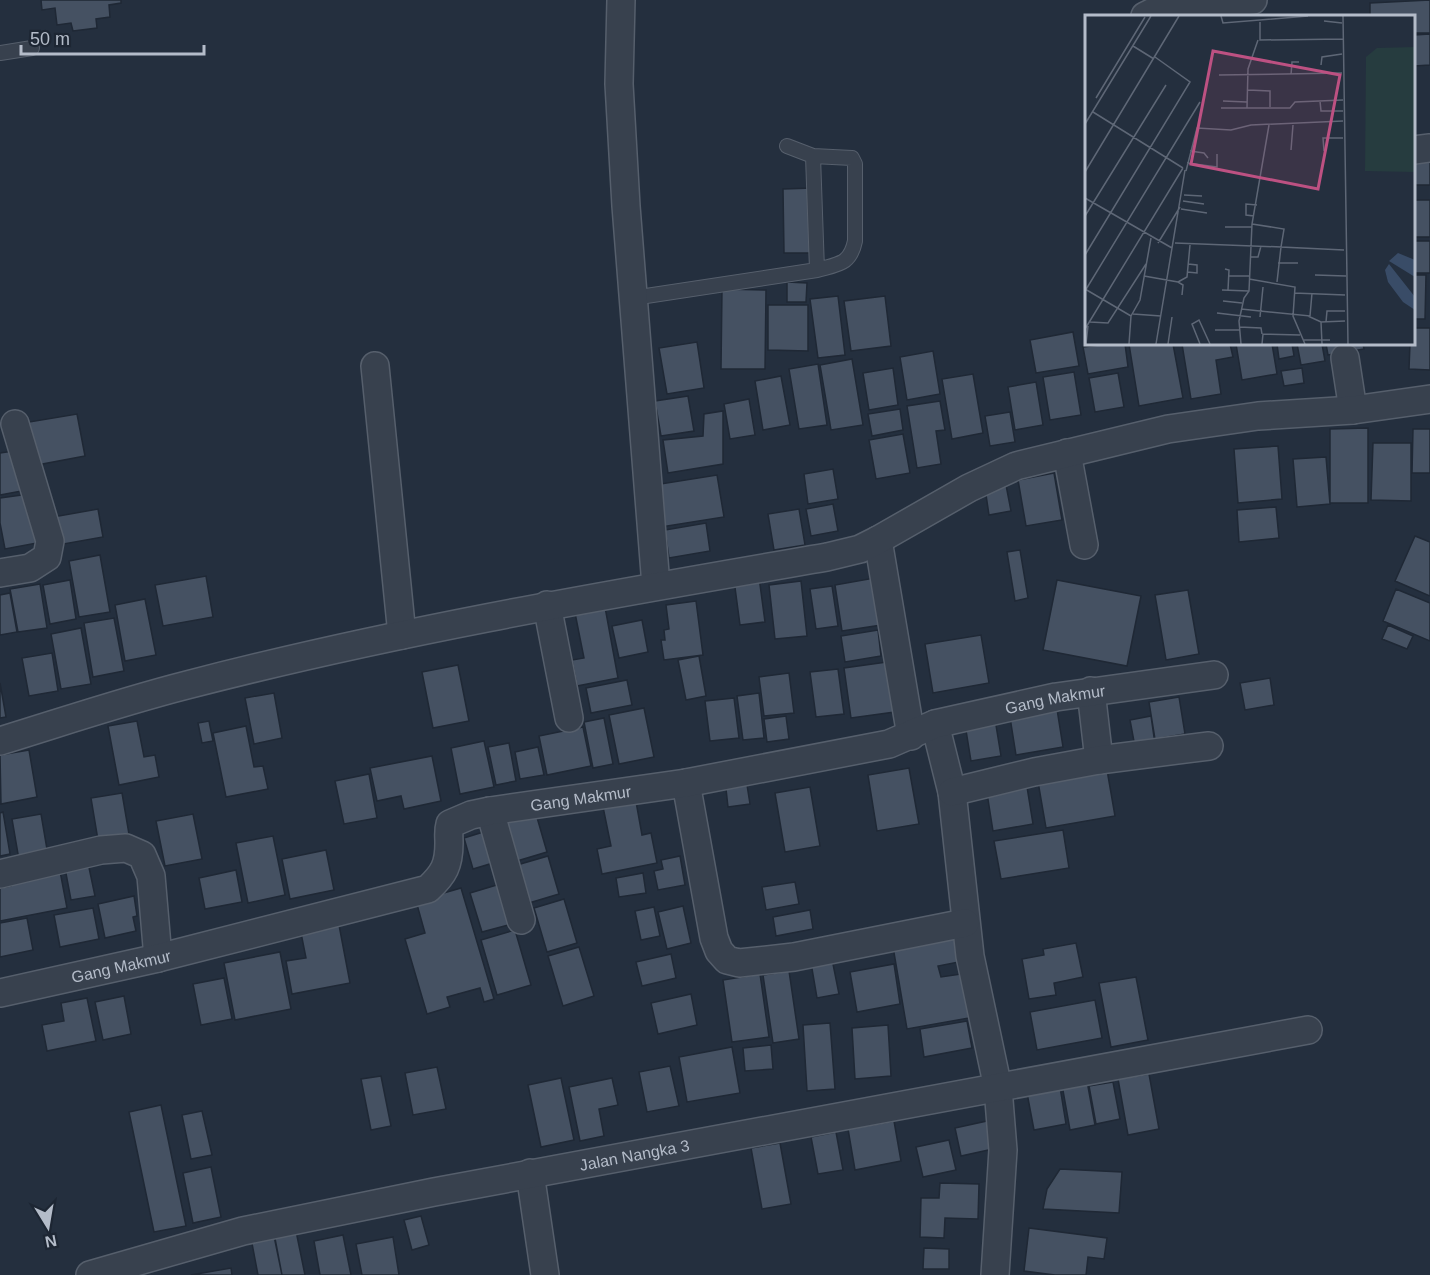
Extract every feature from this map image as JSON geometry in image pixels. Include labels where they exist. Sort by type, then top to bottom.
[{"type":"street","points":[[621,0],[619,84],[649,518],[656,586]]},
{"type":"street","points":[[1146,15],[1158,10],[1253,0]]},
{"type":"street","points":[[1415,150],[1430,148]]},
{"type":"street","points":[[1345,358],[1353,410]]},
{"type":"street","points":[[375,366],[402,635]]},
{"type":"street","points":[[0,741],[185,685],[402,635],[547,605],[827,557],[860,549],[969,488],[1016,466],[1067,453],[1168,429],[1258,416],[1353,410],[1430,399]]},
{"type":"street","points":[[0,573],[30,568],[46,557],[50,541],[15,424]]},
{"type":"street","points":[[1067,453],[1084,545]]},
{"type":"street","points":[[878,540],[911,736]]},
{"type":"street","points":[[547,605],[569,718]]},
{"type":"street","name":"Gang Makmur","points":[[0,993],[158,958],[428,889],[442,876],[448,861],[450,824],[462,818],[490,811],[686,783],[890,744],[935,724],[1056,697],[1214,675]]},
{"type":"street","points":[[1091,692],[1099,760]]},
{"type":"street","points":[[935,724],[951,792],[970,956],[998,1088],[1003,1150],[995,1275]]},
{"type":"street","points":[[951,792],[1034,772],[1099,760],[1209,746]]},
{"type":"street","points":[[686,783],[714,939],[719,951],[727,960],[739,963],[794,957],[965,923]]},
{"type":"street","points":[[490,811],[521,920]]},
{"type":"street","points":[[0,874],[101,850],[126,848],[142,855],[151,876],[158,958]]},
{"type":"street","name":"Jalan Nangka 3","points":[[90,1275],[126,1270],[243,1232],[530,1173],[1308,1030]]},
{"type":"street","points":[[530,1173],[545,1275]]},
{"type":"lane","points":[[0,53],[32,48]]},
{"type":"lane","points":[[633,298],[818,270],[846,261],[855,241],[855,164],[852,158],[813,156],[787,146]]},
{"type":"lane","points":[[813,156],[818,270]]},
{"type":"building","points":[[41,0],[121,0],[121,3],[109,5],[110,17],[96,19],[97,28],[73,31],[71,23],[57,25],[55,8],[42,10]]},
{"type":"building","points":[[1430,0],[1430,33],[1415,33],[1415,15],[1370,15],[1370,3]]},
{"type":"building","points":[[1430,34],[1430,65],[1415,66],[1415,35]]},
{"type":"building","points":[[1415,155],[1430,155],[1430,185],[1415,185]]},
{"type":"building","points":[[813,188],[814,253],[784,253],[783,189]]},
{"type":"building","points":[[1415,200],[1430,200],[1430,237],[1415,237]]},
{"type":"building","points":[[1415,241],[1430,241],[1430,273],[1415,273]]},
{"type":"building","points":[[1415,275],[1426,275],[1425,319],[1415,319]]},
{"type":"building","points":[[787,282],[807,283],[806,302],[787,302]]},
{"type":"building","points":[[722,289],[766,290],[765,369],[721,369]]},
{"type":"building","points":[[838,296],[845,355],[818,358],[810,299]]},
{"type":"building","points":[[885,296],[891,346],[851,351],[844,301]]},
{"type":"building","points":[[768,305],[808,305],[808,351],[768,350]]},
{"type":"building","points":[[1415,328],[1430,328],[1430,370],[1409,369],[1410,345],[1415,345]]},
{"type":"building","points":[[1073,332],[1079,366],[1036,373],[1030,340]]},
{"type":"building","points":[[697,342],[704,388],[667,394],[659,348]]},
{"type":"building","points":[[1125,345],[1128,367],[1088,374],[1083,347]]},
{"type":"building","points":[[1129,345],[1173,345],[1183,398],[1139,406]]},
{"type":"building","points":[[1182,345],[1230,345],[1233,357],[1216,360],[1221,394],[1191,399]]},
{"type":"building","points":[[1236,345],[1272,345],[1277,374],[1242,380]]},
{"type":"building","points":[[1277,345],[1292,345],[1294,356],[1279,359]]},
{"type":"building","points":[[1297,345],[1322,345],[1325,361],[1301,365]]},
{"type":"building","points":[[1326,345],[1363,345],[1364,349],[1328,355]]},
{"type":"building","points":[[933,351],[940,394],[907,400],[900,357]]},
{"type":"building","points":[[852,359],[863,425],[831,430],[820,365]]},
{"type":"building","points":[[818,364],[827,425],[799,429],[789,369]]},
{"type":"building","points":[[893,368],[898,405],[869,410],[863,373]]},
{"type":"building","points":[[1302,368],[1304,383],[1284,386],[1281,371]]},
{"type":"building","points":[[1074,372],[1081,415],[1050,420],[1043,377]]},
{"type":"building","points":[[1118,373],[1124,407],[1095,412],[1089,378]]},
{"type":"building","points":[[973,374],[983,433],[952,439],[942,379]]},
{"type":"building","points":[[781,376],[790,425],[763,430],[755,381]]},
{"type":"building","points":[[1036,382],[1043,425],[1015,430],[1008,387]]},
{"type":"building","points":[[688,396],[694,431],[661,436],[655,401]]},
{"type":"building","points":[[749,399],[755,435],[730,439],[724,404]]},
{"type":"building","points":[[940,401],[945,430],[936,431],[941,464],[917,468],[907,406]]},
{"type":"building","points":[[900,409],[903,430],[872,436],[868,414]]},
{"type":"building","points":[[723,411],[723,464],[668,473],[663,440],[703,436],[704,414]]},
{"type":"building","points":[[1010,412],[1015,442],[990,446],[985,416]]},
{"type":"building","points":[[77,414],[85,456],[37,465],[29,422]]},
{"type":"building","points":[[1368,428],[1368,503],[1330,503],[1330,429]]},
{"type":"building","points":[[1413,429],[1430,429],[1430,473],[1412,473]]},
{"type":"building","points":[[903,434],[910,473],[876,479],[869,440]]},
{"type":"building","points":[[1373,443],[1411,443],[1411,501],[1371,500]]},
{"type":"building","points":[[1278,446],[1282,499],[1238,503],[1234,449]]},
{"type":"building","points":[[20,450],[27,490],[0,495],[0,453]]},
{"type":"building","points":[[1326,457],[1330,504],[1297,507],[1293,459]]},
{"type":"building","points":[[833,469],[838,499],[808,504],[804,474]]},
{"type":"building","points":[[1054,473],[1062,520],[1026,526],[1018,480]]},
{"type":"building","points":[[717,475],[724,517],[661,527],[654,485]]},
{"type":"building","points":[[1006,485],[1011,511],[989,515],[985,488]]},
{"type":"building","points":[[29,494],[37,543],[5,549],[0,523],[0,498]]},
{"type":"building","points":[[833,504],[838,531],[811,536],[806,509]]},
{"type":"building","points":[[1276,507],[1279,538],[1239,542],[1237,510]]},
{"type":"building","points":[[98,509],[103,537],[58,545],[53,517]]},
{"type":"building","points":[[799,509],[805,545],[774,550],[768,514]]},
{"type":"building","points":[[706,523],[710,551],[669,558],[665,530]]},
{"type":"building","points":[[1415,536],[1430,542],[1430,596],[1395,581]]},
{"type":"building","points":[[1020,550],[1028,598],[1015,601],[1007,552]]},
{"type":"building","points":[[100,555],[110,612],[79,617],[69,561]]},
{"type":"building","points":[[206,576],[213,617],[163,626],[155,585]]},
{"type":"building","points":[[759,577],[765,622],[740,625],[734,580]]},
{"type":"building","points":[[880,577],[888,624],[842,631],[835,585]]},
{"type":"building","points":[[70,580],[76,619],[50,624],[43,585]]},
{"type":"building","points":[[1057,580],[1141,596],[1127,666],[1043,650]]},
{"type":"building","points":[[801,581],[807,636],[775,639],[769,585]]},
{"type":"building","points":[[40,584],[47,628],[18,632],[10,589]]},
{"type":"building","points":[[832,586],[838,626],[816,629],[810,589]]},
{"type":"building","points":[[1396,589],[1430,603],[1430,641],[1383,621]]},
{"type":"building","points":[[1188,590],[1199,654],[1166,660],[1155,595]]},
{"type":"building","points":[[10,593],[17,632],[0,635],[0,595]]},
{"type":"building","points":[[145,599],[156,655],[125,661],[115,605]]},
{"type":"building","points":[[696,601],[703,655],[664,660],[661,640],[665,640],[664,630],[669,629],[666,605]]},
{"type":"building","points":[[605,607],[618,678],[577,686],[572,660],[584,658],[575,613]]},
{"type":"building","points":[[114,618],[124,671],[93,677],[84,623]]},
{"type":"building","points":[[642,620],[648,652],[619,658],[612,626]]},
{"type":"building","points":[[1388,625],[1413,636],[1407,649],[1382,639]]},
{"type":"building","points":[[81,628],[91,684],[61,689],[51,634]]},
{"type":"building","points":[[878,630],[881,656],[845,662],[841,636]]},
{"type":"building","points":[[981,635],[989,683],[933,693],[925,644]]},
{"type":"building","points":[[52,653],[58,691],[29,696],[22,658]]},
{"type":"building","points":[[699,656],[706,696],[686,700],[678,660]]},
{"type":"building","points":[[894,661],[902,711],[851,718],[844,668]]},
{"type":"building","points":[[458,665],[469,721],[433,728],[422,672]]},
{"type":"building","points":[[838,669],[844,714],[816,717],[810,672]]},
{"type":"building","points":[[789,673],[794,713],[764,716],[759,677]]},
{"type":"building","points":[[1270,678],[1274,705],[1245,710],[1240,683]]},
{"type":"building","points":[[627,680],[632,705],[591,713],[586,688]]},
{"type":"building","points":[[0,683],[6,717],[0,718]]},
{"type":"building","points":[[274,693],[282,738],[254,744],[245,698]]},
{"type":"building","points":[[759,693],[764,738],[743,740],[737,696]]},
{"type":"building","points":[[1179,697],[1185,734],[1155,739],[1149,702]]},
{"type":"building","points":[[734,698],[739,738],[710,741],[705,701]]},
{"type":"building","points":[[1056,703],[1063,747],[1016,755],[1009,711]]},
{"type":"building","points":[[644,708],[654,757],[619,764],[609,715]]},
{"type":"building","points":[[994,713],[1001,756],[971,761],[964,718]]},
{"type":"building","points":[[786,716],[789,739],[767,742],[764,719]]},
{"type":"building","points":[[1151,716],[1155,744],[1135,747],[1130,720]]},
{"type":"building","points":[[604,718],[613,764],[593,768],[584,722]]},
{"type":"building","points":[[137,721],[144,757],[155,755],[159,777],[119,785],[108,726]]},
{"type":"building","points":[[209,721],[213,741],[202,743],[198,723]]},
{"type":"building","points":[[246,726],[254,767],[263,766],[268,789],[226,797],[213,733]]},
{"type":"building","points":[[583,727],[591,766],[547,775],[539,736]]},
{"type":"building","points":[[484,741],[494,787],[460,794],[451,748]]},
{"type":"building","points":[[509,743],[516,781],[496,785],[488,747]]},
{"type":"building","points":[[538,747],[544,775],[520,779],[515,752]]},
{"type":"building","points":[[29,750],[37,797],[1,804],[0,755]]},
{"type":"building","points":[[432,756],[441,801],[404,809],[401,796],[377,801],[370,768]]},
{"type":"building","points":[[1106,764],[1115,816],[1046,828],[1037,776]]},
{"type":"building","points":[[909,768],[919,824],[877,831],[868,775]]},
{"type":"building","points":[[369,774],[377,818],[344,824],[335,781]]},
{"type":"building","points":[[747,785],[750,804],[728,807],[726,789]]},
{"type":"building","points":[[810,787],[820,846],[785,852],[775,793]]},
{"type":"building","points":[[1027,787],[1033,824],[993,831],[987,793]]},
{"type":"building","points":[[122,793],[129,834],[98,840],[91,798]]},
{"type":"building","points":[[635,796],[642,835],[651,833],[657,863],[602,874],[597,849],[611,846],[602,802]]},
{"type":"building","points":[[534,807],[547,852],[517,861],[503,816]]},
{"type":"building","points":[[3,812],[10,854],[0,856],[0,813]]},
{"type":"building","points":[[41,814],[48,855],[19,860],[12,819]]},
{"type":"building","points":[[193,814],[202,859],[165,866],[156,821]]},
{"type":"building","points":[[493,829],[503,860],[473,869],[464,838]]},
{"type":"building","points":[[1063,830],[1069,868],[1001,879],[994,841]]},
{"type":"building","points":[[273,836],[285,895],[248,903],[236,843]]},
{"type":"building","points":[[326,850],[334,890],[290,899],[282,859]]},
{"type":"building","points":[[548,856],[559,894],[529,903],[517,865]]},
{"type":"building","points":[[680,856],[685,885],[658,890],[654,871],[663,869],[661,860]]},
{"type":"building","points":[[87,858],[95,896],[71,900],[64,863]]},
{"type":"building","points":[[236,870],[242,902],[205,909],[199,878]]},
{"type":"building","points":[[60,871],[67,908],[0,921],[0,888],[11,886],[9,876]]},
{"type":"building","points":[[643,873],[646,893],[619,897],[616,878]]},
{"type":"building","points":[[795,882],[799,904],[766,910],[762,887]]},
{"type":"building","points":[[500,884],[512,924],[482,932],[470,893]]},
{"type":"building","points":[[461,888],[494,999],[484,1002],[480,988],[447,997],[450,1007],[427,1014],[405,939],[425,933],[416,901]]},
{"type":"building","points":[[134,896],[137,916],[133,917],[136,931],[105,938],[98,904]]},
{"type":"building","points":[[564,899],[577,943],[547,952],[534,908]]},
{"type":"building","points":[[683,906],[691,943],[667,949],[658,912]]},
{"type":"building","points":[[654,907],[660,936],[641,940],[635,911]]},
{"type":"building","points":[[93,908],[99,939],[60,947],[54,915]]},
{"type":"building","points":[[810,910],[813,929],[776,936],[773,917]]},
{"type":"building","points":[[27,918],[33,950],[0,957],[0,923]]},
{"type":"building","points":[[339,925],[350,983],[292,994],[286,961],[306,958],[301,933]]},
{"type":"building","points":[[963,928],[969,960],[938,966],[941,977],[961,974],[969,1018],[907,1029],[892,941]]},
{"type":"building","points":[[515,930],[531,985],[497,995],[481,940]]},
{"type":"building","points":[[1076,943],[1083,977],[1054,983],[1056,995],[1029,999],[1022,959],[1044,955],[1043,949]]},
{"type":"building","points":[[579,947],[594,996],[563,1006],[548,956]]},
{"type":"building","points":[[280,952],[291,1009],[235,1020],[224,963]]},
{"type":"building","points":[[671,954],[676,978],[642,986],[636,962]]},
{"type":"building","points":[[832,959],[839,994],[817,998],[811,963]]},
{"type":"building","points":[[894,964],[900,1004],[857,1012],[850,972]]},
{"type":"building","points":[[789,971],[799,1039],[773,1043],[763,975]]},
{"type":"building","points":[[760,974],[769,1037],[732,1042],[723,980]]},
{"type":"building","points":[[1136,977],[1148,1040],[1111,1047],[1099,983]]},
{"type":"building","points":[[224,978],[232,1019],[201,1025],[193,984]]},
{"type":"building","points":[[691,994],[697,1025],[658,1034],[651,1003]]},
{"type":"building","points":[[124,996],[131,1034],[103,1040],[95,1002]]},
{"type":"building","points":[[87,998],[96,1041],[47,1051],[42,1025],[64,1021],[61,1003]]},
{"type":"building","points":[[1095,1000],[1102,1038],[1037,1050],[1030,1012]]},
{"type":"building","points":[[967,1021],[972,1048],[924,1057],[920,1029]]},
{"type":"building","points":[[830,1023],[835,1089],[807,1091],[803,1025]]},
{"type":"building","points":[[888,1025],[891,1076],[855,1079],[852,1028]]},
{"type":"building","points":[[771,1045],[773,1069],[745,1071],[743,1048]]},
{"type":"building","points":[[732,1047],[740,1093],[687,1102],[679,1057]]},
{"type":"building","points":[[670,1066],[679,1106],[647,1112],[639,1072]]},
{"type":"building","points":[[437,1067],[446,1109],[413,1115],[405,1073]]},
{"type":"building","points":[[1149,1074],[1159,1129],[1128,1135],[1118,1079]]},
{"type":"building","points":[[381,1076],[391,1126],[371,1130],[361,1079]]},
{"type":"building","points":[[561,1078],[574,1140],[541,1147],[528,1085]]},
{"type":"building","points":[[612,1078],[618,1105],[599,1109],[604,1136],[580,1141],[569,1087]]},
{"type":"building","points":[[1087,1081],[1095,1125],[1070,1130],[1062,1085]]},
{"type":"building","points":[[1113,1082],[1120,1119],[1096,1124],[1089,1086]]},
{"type":"building","points":[[1060,1087],[1066,1124],[1034,1130],[1027,1093]]},
{"type":"building","points":[[161,1105],[186,1226],[154,1232],[129,1112]]},
{"type":"building","points":[[202,1111],[212,1155],[191,1159],[182,1115]]},
{"type":"building","points":[[894,1121],[901,1161],[855,1170],[848,1129]]},
{"type":"building","points":[[987,1121],[993,1149],[961,1156],[955,1128]]},
{"type":"building","points":[[836,1132],[843,1170],[818,1174],[811,1137]]},
{"type":"building","points":[[949,1140],[956,1170],[923,1177],[916,1147]]},
{"type":"building","points":[[780,1143],[791,1204],[762,1209],[751,1148]]},
{"type":"building","points":[[211,1167],[221,1217],[193,1223],[183,1173]]},
{"type":"building","points":[[1060,1169],[1122,1172],[1119,1213],[1043,1209],[1047,1189]]},
{"type":"building","points":[[940,1183],[979,1184],[978,1219],[945,1218],[944,1238],[920,1237],[921,1198],[939,1198]]},
{"type":"building","points":[[421,1216],[429,1245],[412,1250],[404,1220]]},
{"type":"building","points":[[273,1228],[282,1275],[258,1275],[250,1233]]},
{"type":"building","points":[[1029,1228],[1107,1238],[1104,1259],[1088,1257],[1086,1275],[1055,1275],[1024,1271]]},
{"type":"building","points":[[296,1231],[305,1275],[282,1275],[274,1236]]},
{"type":"building","points":[[343,1235],[351,1275],[320,1275],[314,1241]]},
{"type":"building","points":[[393,1237],[399,1275],[362,1275],[356,1244]]},
{"type":"building","points":[[924,1248],[949,1249],[949,1269],[923,1269]]},
{"type":"building","points":[[231,1268],[232,1275],[191,1275]]}]
